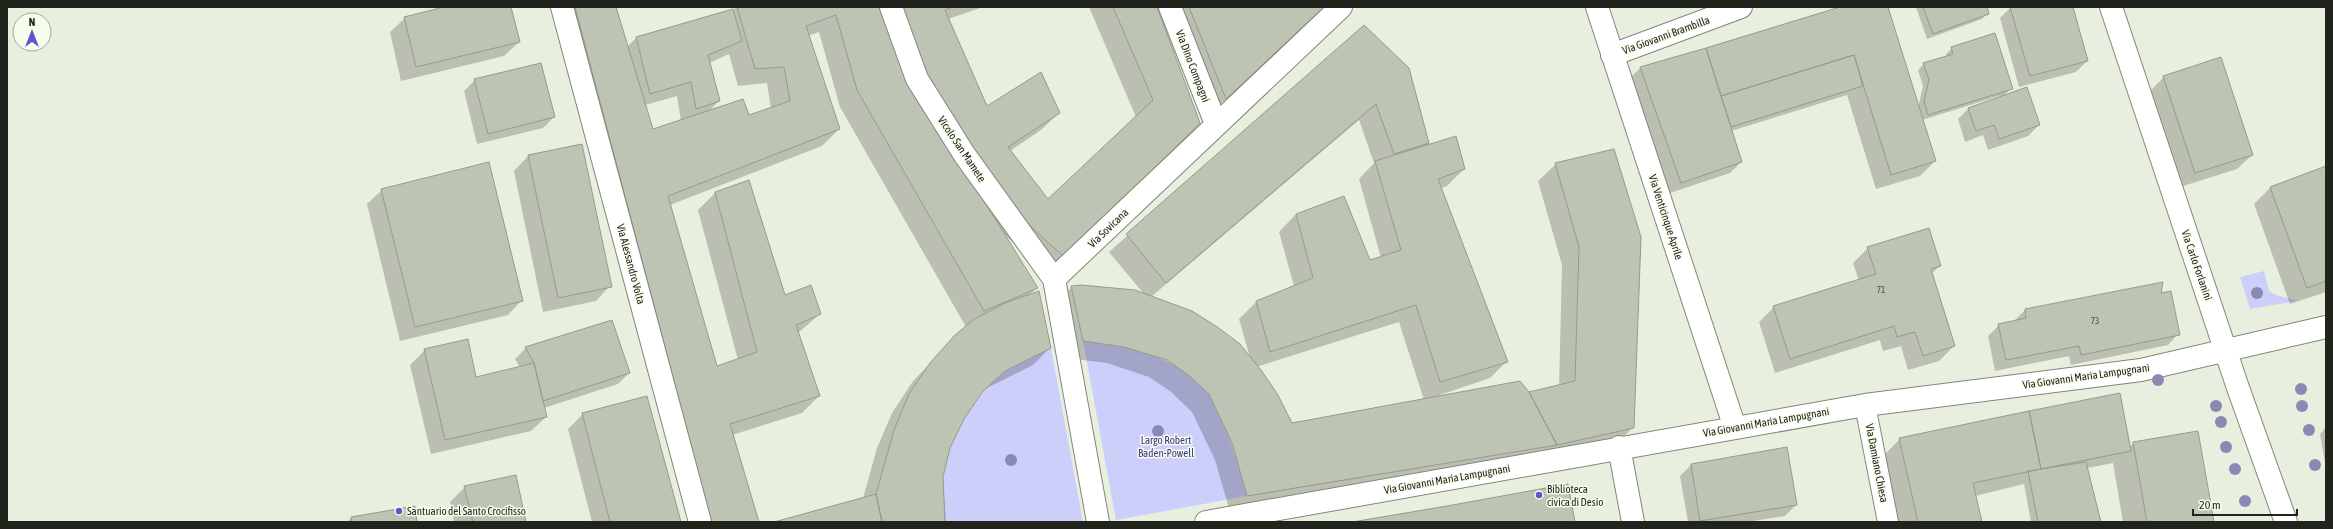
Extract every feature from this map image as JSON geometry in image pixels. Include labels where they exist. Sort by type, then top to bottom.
[{"type":"street","name":"Via Alessandro Volta","points":[[562,7],[700,522]]},
{"type":"street","name":"Vicolo San Mamete","points":[[892,7],[917,79],[964,154],[1054,279]]},
{"type":"street","name":"Via Dino Compagni","points":[[1170,7],[1216,124]]},
{"type":"street","name":"Via Sovicana","points":[[1054,279],[1341,7]]},
{"type":"street","name":"Via Venticinque Aprile","points":[[1597,7],[1735,428]]},
{"type":"street","name":"Via Giovanni Brambilla","points":[[1612,55],[1741,7]]},
{"type":"street","name":"Via Carlo Forlanini","points":[[2111,7],[2286,522]]},
{"type":"street","points":[[1054,279],[1098,522]]},
{"type":"street","name":"Via Giovanni Maria Lampugnani","points":[[1206,522],[1866,405],[2141,370],[2226,349],[2326,327]]},
{"type":"street","points":[[1619,448],[1633,522]]},
{"type":"lane","name":"Via Damiano Chiesa","points":[[1866,405],[1888,522]]},
{"type":"green space","points":[[2264,271],[2269,291],[2276,295],[2297,301],[2250,309],[2240,277]]},
{"type":"green space","name":"Largo Robert Baden-Powell","points":[[1083,341],[1118,345],[1152,355],[1183,371],[1197,382],[1209,394],[1223,423],[1238,464],[1247,496],[1116,520]]},
{"type":"green space","points":[[1051,348],[1083,522],[945,522],[942,493],[943,476],[951,447],[964,418],[993,381],[1010,368]]},
{"type":"building","points":[[444,7],[511,7],[520,42],[416,67],[404,17]]},
{"type":"building","points":[[575,7],[616,7],[653,129],[743,99],[749,115],[790,101],[784,67],[755,69],[737,7],[885,7],[910,81],[1038,288],[984,311],[857,90],[836,15],[806,26],[840,129],[668,196],[717,366],[757,352],[715,192],[749,180],[785,295],[811,285],[821,314],[796,325],[820,396],[730,424],[759,522],[711,522]]},
{"type":"building","points":[[902,7],[952,7],[945,10],[987,106],[1041,72],[1060,113],[1008,147],[1048,199],[1153,100],[1113,7],[1157,7],[1200,123],[1064,257],[1004,202],[922,70]]},
{"type":"building","points":[[1189,7],[1324,7],[1226,99]]},
{"type":"building","points":[[1840,7],[1888,7],[1936,161],[1891,175],[1854,55],[1721,96],[1706,48]]},
{"type":"building","points":[[1923,7],[1987,7],[1989,14],[1933,34]]},
{"type":"building","points":[[2010,7],[2073,7],[2088,61],[2030,76]]},
{"type":"building","points":[[733,9],[742,41],[708,55],[720,101],[696,109],[691,82],[650,94],[636,37]]},
{"type":"building","points":[[1364,25],[1409,68],[1429,143],[1394,154],[1376,104],[1166,283],[1126,234]]},
{"type":"building","points":[[1995,33],[2013,89],[1928,115],[1924,101],[1929,80],[1923,63],[1953,54],[1951,47]]},
{"type":"building","points":[[1706,48],[1742,162],[1681,183],[1640,67]]},
{"type":"building","points":[[1854,55],[1863,86],[1731,127],[1721,96]]},
{"type":"building","points":[[2221,57],[2253,155],[2195,173],[2163,76]]},
{"type":"building","points":[[541,63],[555,117],[488,134],[474,79]]},
{"type":"building","points":[[2027,87],[2040,125],[1999,139],[1994,125],[1976,131],[1968,108]]},
{"type":"building","points":[[1456,136],[1465,169],[1438,179],[1508,362],[1440,382],[1416,305],[1270,352],[1256,301],[1313,278],[1296,214],[1344,196],[1370,260],[1401,250],[1375,161]]},
{"type":"building","points":[[582,144],[612,287],[558,298],[528,155]]},
{"type":"building","points":[[1614,149],[1641,237],[1634,428],[1557,445],[1529,392],[1575,381],[1579,247],[1555,163]]},
{"type":"building","points":[[489,162],[523,301],[415,327],[381,189]]},
{"type":"building","points":[[2326,166],[2326,281],[2307,288],[2270,187]]},
{"type":"building","points":[[1929,228],[1941,266],[1931,269],[1955,346],[1923,356],[1915,332],[1897,337],[1894,326],[1790,359],[1773,306],[1876,274],[1867,247]]},
{"type":"building","points":[[2163,282],[2161,293],[2171,291],[2180,335],[2081,355],[2079,346],[2006,360],[1998,324],[2026,318],[2025,309]]},
{"type":"building","points":[[1081,285],[1135,290],[1192,311],[1216,326],[1240,344],[1261,370],[1278,395],[1292,423],[1520,381],[1529,392],[1557,445],[1247,496],[1232,443],[1209,394],[1187,374],[1167,360],[1124,347],[1083,341],[1071,286]]},
{"type":"building","points":[[1039,291],[1051,348],[1005,371],[983,391],[964,419],[950,448],[943,477],[945,522],[882,522],[876,494],[894,430],[909,394],[930,363],[954,336],[973,320],[1005,303]]},
{"type":"building","points":[[612,320],[630,373],[543,401],[534,363],[525,347]]},
{"type":"building","points":[[468,339],[476,377],[534,363],[547,417],[445,440],[424,349]]},
{"type":"building","points":[[2120,393],[2131,451],[2041,469],[2029,411]]},
{"type":"building","points":[[647,396],[681,522],[610,522],[582,413]]},
{"type":"building","points":[[2029,411],[2041,469],[1973,483],[1982,522],[1918,522],[1899,438]]},
{"type":"building","points":[[2198,431],[2214,522],[2147,522],[2133,442]]},
{"type":"building","points":[[1787,447],[1797,505],[1700,521],[1691,464]]},
{"type":"building","points":[[2086,462],[2101,522],[2038,522],[2028,471]]},
{"type":"building","points":[[516,475],[526,522],[473,522],[464,486]]},
{"type":"building","name":"Biblioteca civica di Desio","points":[[1568,484],[1575,522],[1352,522],[1447,506]]},
{"type":"building","points":[[876,494],[882,522],[774,522]]},
{"type":"building","name":"Santuario del Santo Crocifisso","points":[[415,506],[417,522],[352,522],[351,517]]},
{"type":"place","name":"Biblioteca civica di Desio","points":[[1539,495]]},
{"type":"place","name":"Santuario del Santo Crocifisso","points":[[399,511]]}]
